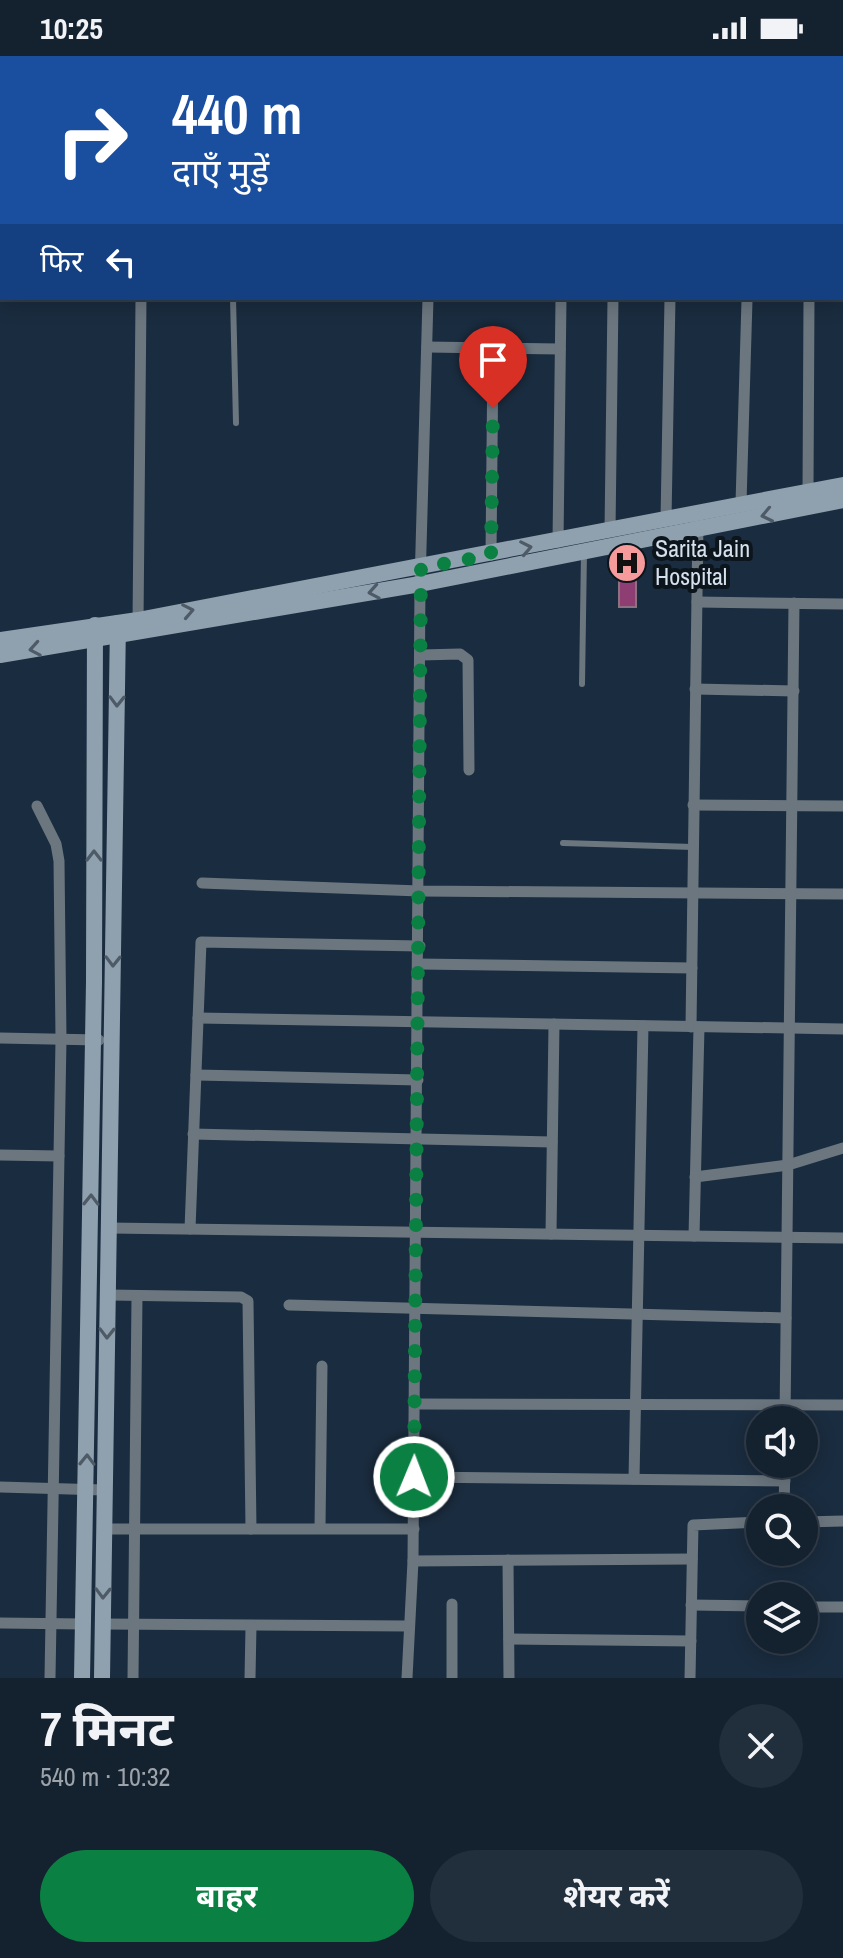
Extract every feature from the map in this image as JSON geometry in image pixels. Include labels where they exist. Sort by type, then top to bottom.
[{"type":"street","points":[[138,626],[141,300]]},
{"type":"street","points":[[407,1678],[414,1529],[420,576],[428,300]]},
{"type":"street","points":[[558,542],[561,300]]},
{"type":"street","points":[[610,531],[613,300]]},
{"type":"street","points":[[666,520],[670,300]]},
{"type":"street","points":[[741,503],[747,300]]},
{"type":"street","points":[[808,491],[809,300]]},
{"type":"street","points":[[427,347],[560,349]]},
{"type":"street","points":[[491,555],[493,349]]},
{"type":"street","points":[[420,576],[491,555],[666,520],[698,522],[741,503],[843,485]]},
{"type":"street","points":[[0,640],[138,626],[420,576],[584,552],[698,522],[843,500]]},
{"type":"street","points":[[694,1236],[692,892],[698,522]]},
{"type":"street","points":[[697,602],[843,604]]},
{"type":"street","points":[[786,1405],[794,603]]},
{"type":"street","points":[[102,1678],[118,629]]},
{"type":"street","points":[[0,655],[94,632]]},
{"type":"street","points":[[82,1678],[94,1040],[94,632]]},
{"type":"street","points":[[420,655],[460,654],[468,660],[469,770]]},
{"type":"street","points":[[695,689],[794,691]]},
{"type":"street","points":[[693,805],[843,806]]},
{"type":"street","points":[[37,806],[56,844],[59,861],[61,1039],[50,1678]]},
{"type":"street","points":[[202,883],[420,891],[843,894]]},
{"type":"street","points":[[190,1229],[198,948],[201,942],[208,939],[420,946]]},
{"type":"street","points":[[419,964],[692,968]]},
{"type":"street","points":[[198,1018],[843,1029]]},
{"type":"street","points":[[551,1234],[554,1024]]},
{"type":"street","points":[[634,1479],[643,1026]]},
{"type":"street","points":[[0,1038],[112,1040]]},
{"type":"street","points":[[196,1075],[418,1080]]},
{"type":"street","points":[[193,1134],[552,1142]]},
{"type":"street","points":[[695,1177],[788,1165],[843,1148]]},
{"type":"street","points":[[0,1155],[59,1156]]},
{"type":"street","points":[[109,1228],[843,1238]]},
{"type":"street","points":[[108,1295],[241,1297],[248,1301],[251,1529]]},
{"type":"street","points":[[133,1678],[137,1296]]},
{"type":"street","points":[[289,1305],[786,1318]]},
{"type":"street","points":[[320,1528],[322,1366]]},
{"type":"street","points":[[415,1404],[843,1405]]},
{"type":"street","points":[[414,1477],[785,1481],[785,1494]]},
{"type":"street","points":[[0,1487],[104,1490]]},
{"type":"street","points":[[818,1522],[843,1521]]},
{"type":"street","points":[[690,1678],[692,1531],[698,1522],[746,1522]]},
{"type":"street","points":[[104,1529],[414,1529]]},
{"type":"street","points":[[413,1561],[692,1559]]},
{"type":"street","points":[[508,1560],[509,1678]]},
{"type":"street","points":[[452,1604],[452,1678]]},
{"type":"street","points":[[691,1605],[746,1606]]},
{"type":"street","points":[[818,1607],[843,1607]]},
{"type":"street","points":[[0,1623],[84,1624]]},
{"type":"street","points":[[102,1624],[409,1626]]},
{"type":"street","points":[[250,1678],[251,1626]]},
{"type":"street","points":[[509,1639],[691,1641]]},
{"type":"lane","points":[[233,300],[236,423]]},
{"type":"lane","points":[[582,684],[584,552]]},
{"type":"lane","points":[[563,843],[693,847]]},
{"type":"building","points":[[619,557],[636,557],[636,607],[619,607]]},
{"type":"place","name":"Sarita Jain Hospital","points":[[627,563]]},
{"type":"route","points":[[414,1477],[421,568],[491,555],[493,408]]}]
